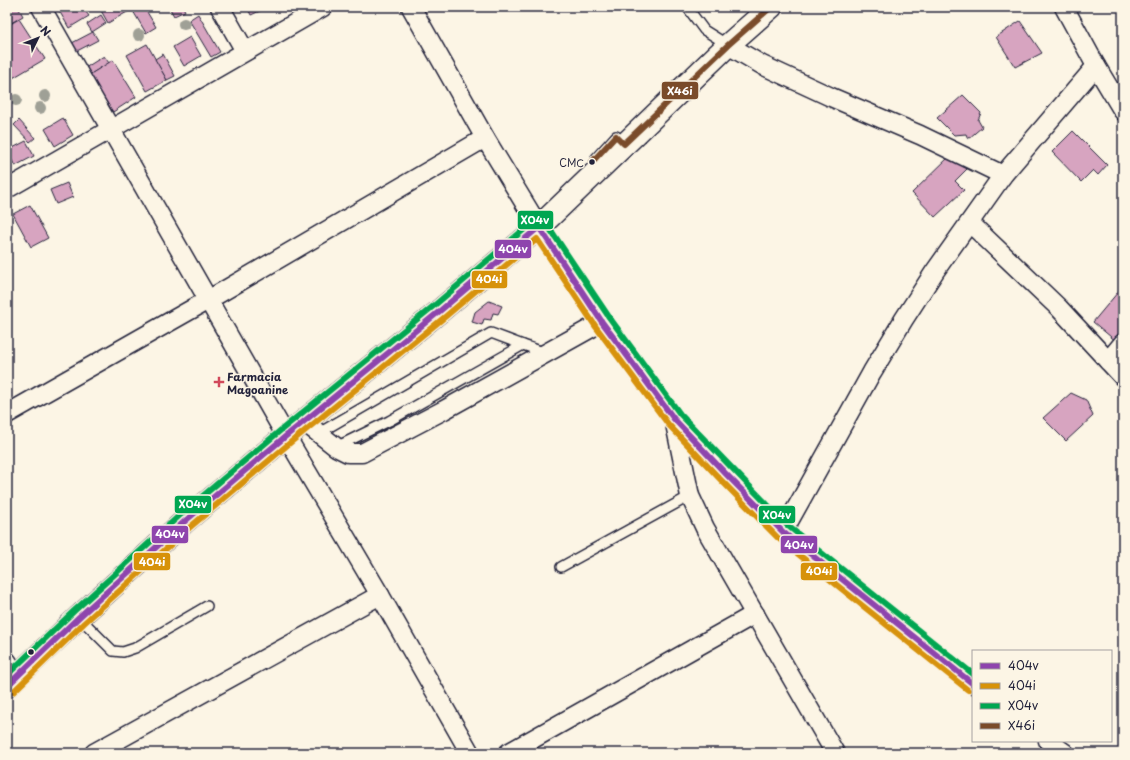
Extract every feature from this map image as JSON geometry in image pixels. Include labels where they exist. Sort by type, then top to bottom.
[{"type":"main road","points":[[10,675],[79,617],[184,522],[286,436],[311,427],[441,310],[539,227],[728,45],[771,7]]},
{"type":"street","points":[[41,7],[286,436],[380,595],[470,753]]},
{"type":"street","points":[[220,7],[245,51]]},
{"type":"street","points":[[7,189],[323,7]]},
{"type":"street","points":[[411,7],[485,138],[539,227],[602,322],[674,419],[783,532],[972,683]]},
{"type":"street","points":[[1064,7],[1096,66],[1123,111]]},
{"type":"street","points":[[728,45],[762,65],[831,97],[920,135],[1003,175]]},
{"type":"street","points":[[783,532],[880,359],[928,283],[1003,175],[1096,66]]},
{"type":"street","points":[[7,414],[208,300],[485,138]]},
{"type":"street","points":[[970,223],[1059,308],[1123,377]]},
{"type":"street","points":[[311,427],[336,447],[348,453],[362,453],[444,410],[602,322]]},
{"type":"street","points":[[1108,361],[1123,342]]},
{"type":"street","points":[[674,419],[690,496],[705,528],[835,753]]},
{"type":"street","points":[[94,753],[380,595]]},
{"type":"street","points":[[508,753],[755,614]]},
{"type":"street","points":[[1049,742],[1065,753]]},
{"type":"lane","points":[[687,7],[704,30],[728,45]]},
{"type":"lane","points":[[311,427],[491,333],[546,353]]},
{"type":"lane","points":[[336,447],[389,421],[524,345]]},
{"type":"lane","points":[[561,567],[690,496]]},
{"type":"lane","points":[[79,617],[113,651],[123,652],[135,648],[207,606]]},
{"type":"building","points":[[7,7],[18,7],[23,16],[11,23],[7,17]]},
{"type":"building","points":[[57,7],[94,7],[86,12],[89,16],[69,28]]},
{"type":"building","points":[[99,7],[136,7],[108,23]]},
{"type":"building","points":[[139,7],[144,7],[156,27],[146,33],[133,11]]},
{"type":"building","points":[[169,7],[183,7],[185,11],[174,16]]},
{"type":"building","points":[[247,7],[264,7],[264,9],[251,15]]},
{"type":"building","points":[[198,14],[220,52],[211,57],[189,20]]},
{"type":"building","points":[[101,15],[106,23],[92,32],[87,24]]},
{"type":"building","points":[[19,19],[45,59],[11,79],[7,73],[7,26]]},
{"type":"building","points":[[1020,21],[1042,53],[1015,67],[996,37]]},
{"type":"building","points":[[93,32],[98,40],[77,51],[72,43]]},
{"type":"building","points":[[190,37],[201,56],[184,66],[173,47]]},
{"type":"building","points":[[147,44],[167,80],[147,91],[127,55]]},
{"type":"building","points":[[163,54],[175,76],[167,80],[155,59]]},
{"type":"building","points":[[104,56],[109,63],[89,75],[85,68]]},
{"type":"building","points":[[113,60],[136,97],[113,112],[89,75]]},
{"type":"building","points":[[963,95],[981,113],[978,120],[982,127],[968,139],[966,134],[954,135],[937,118]]},
{"type":"building","points":[[63,118],[73,135],[55,146],[45,129]]},
{"type":"building","points":[[19,120],[35,138],[30,142],[14,125]]},
{"type":"building","points":[[1073,131],[1107,165],[1098,175],[1093,170],[1081,182],[1052,152]]},
{"type":"building","points":[[26,141],[34,156],[15,166],[7,151]]},
{"type":"building","points":[[952,154],[967,169],[955,181],[964,190],[935,217],[912,193]]},
{"type":"building","points":[[67,183],[73,197],[56,204],[50,190]]},
{"type":"building","points":[[30,205],[48,238],[31,247],[13,214]]},
{"type":"building","points":[[1123,286],[1123,334],[1117,342],[1093,322]]},
{"type":"building","points":[[489,301],[502,306],[498,314],[493,313],[491,320],[484,319],[482,325],[472,322],[475,312]]},
{"type":"building","points":[[1071,393],[1086,400],[1093,416],[1066,441],[1043,418]]},
{"type":"transit line","name":"X46i","points":[[592,162],[616,136],[624,144],[728,45],[771,7]]},
{"type":"transit line","name":"X04v","points":[[7,675],[74,611],[179,516],[281,430],[538,219],[546,223],[609,317],[680,414],[788,526],[972,673]]},
{"type":"transit line","name":"404v","points":[[7,686],[79,617],[184,522],[286,436],[441,310],[539,227],[602,322],[674,419],[725,473],[783,532],[972,683]]},
{"type":"transit line","name":"404i","points":[[13,692],[84,623],[189,528],[537,239],[596,327],[668,424],[719,478],[778,538],[968,690]]},
{"type":"place","name":"CMC","points":[[592,162]]},
{"type":"place","name":"Farmacia Magoanine","points":[[219,382]]}]
